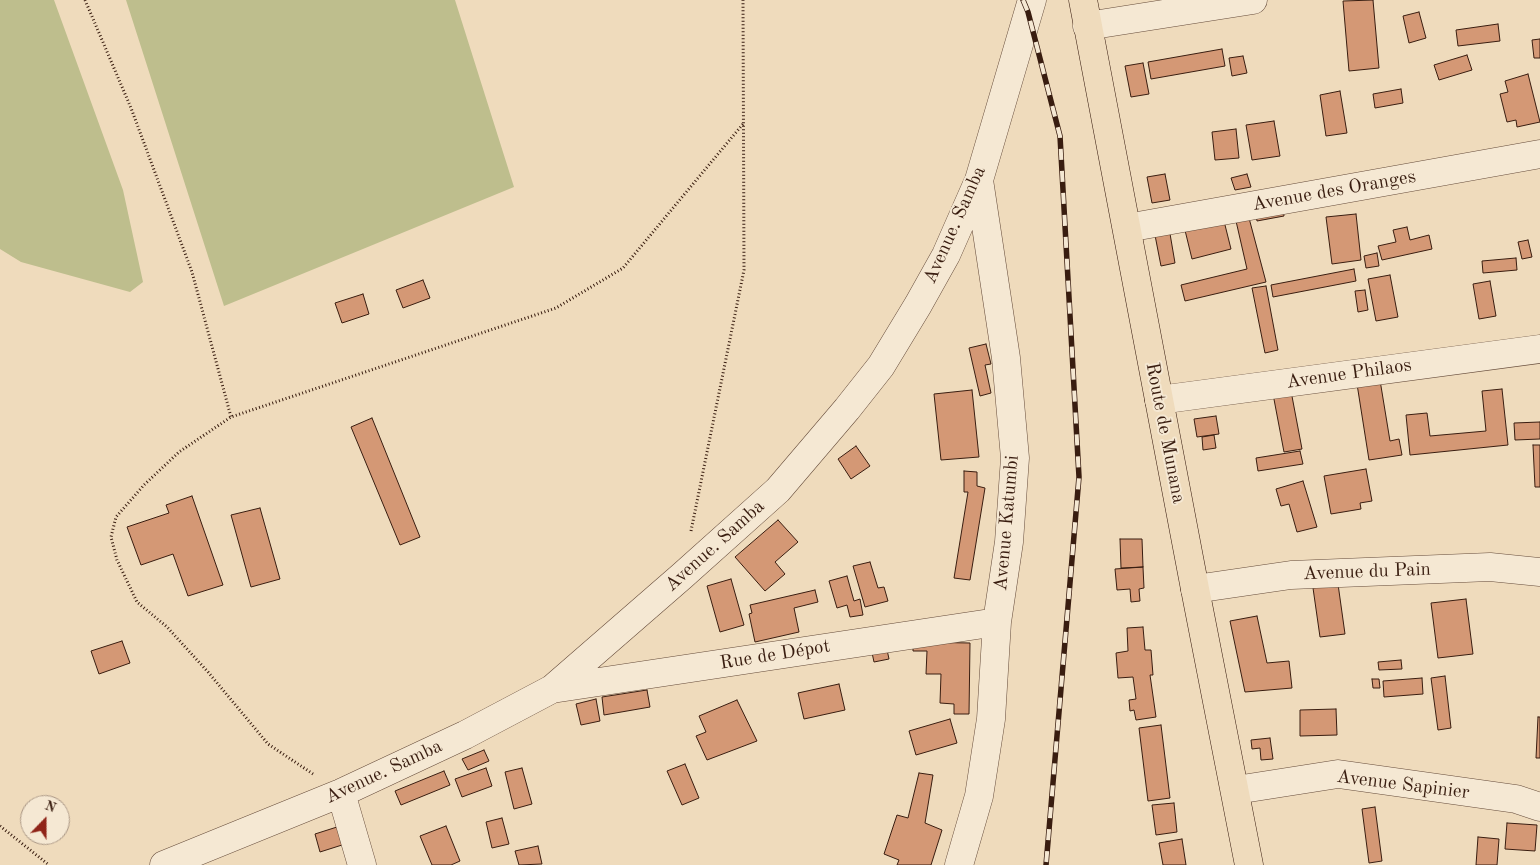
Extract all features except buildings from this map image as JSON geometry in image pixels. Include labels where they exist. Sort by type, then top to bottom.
[{"type":"main road","name":"Route de Munana","points":[[1085,13],[1195,589],[1250,865]]},
{"type":"street","name":"Avenue. Samba","points":[[164,865],[341,793],[465,735],[552,689],[778,490],[881,366],[946,255],[979,180],[1032,0]]},
{"type":"street","points":[[1085,13],[1253,0]]},
{"type":"street","name":"Avenue des Oranges","points":[[1127,228],[1540,154]]},
{"type":"street","name":"Avenue Katumbi","points":[[959,865],[979,796],[991,719],[997,622],[1010,542],[1015,458],[1006,358],[979,180]]},
{"type":"street","name":"Avenue Philaos","points":[[1159,400],[1540,349]]},
{"type":"street","name":"Avenue du Pain","points":[[1195,589],[1290,575],[1490,567],[1540,572]]},
{"type":"street","name":"Rue de Dépot","points":[[552,689],[997,622]]},
{"type":"street","name":"Avenue Sapinier","points":[[1236,790],[1338,774],[1516,799],[1540,807]]},
{"type":"street","points":[[341,793],[362,865]]},
{"type":"path","points":[[85,0],[131,108],[192,272],[231,417]]},
{"type":"path","points":[[682,576],[744,270],[743,0]]},
{"type":"path","points":[[341,793],[268,744],[208,672],[167,627],[137,602],[117,560],[111,537],[116,517],[144,484],[179,452],[231,417],[556,308],[623,268],[743,124]]},
{"type":"path","points":[[0,826],[48,865]]},
{"type":"green space","points":[[0,0],[54,0],[123,190],[143,282],[130,292],[21,262],[0,249]]},
{"type":"green space","points":[[126,0],[455,0],[514,187],[224,306]]},
{"type":"railway","points":[[1023,0],[1028,12],[1060,136],[1079,477],[1046,865]]}]
